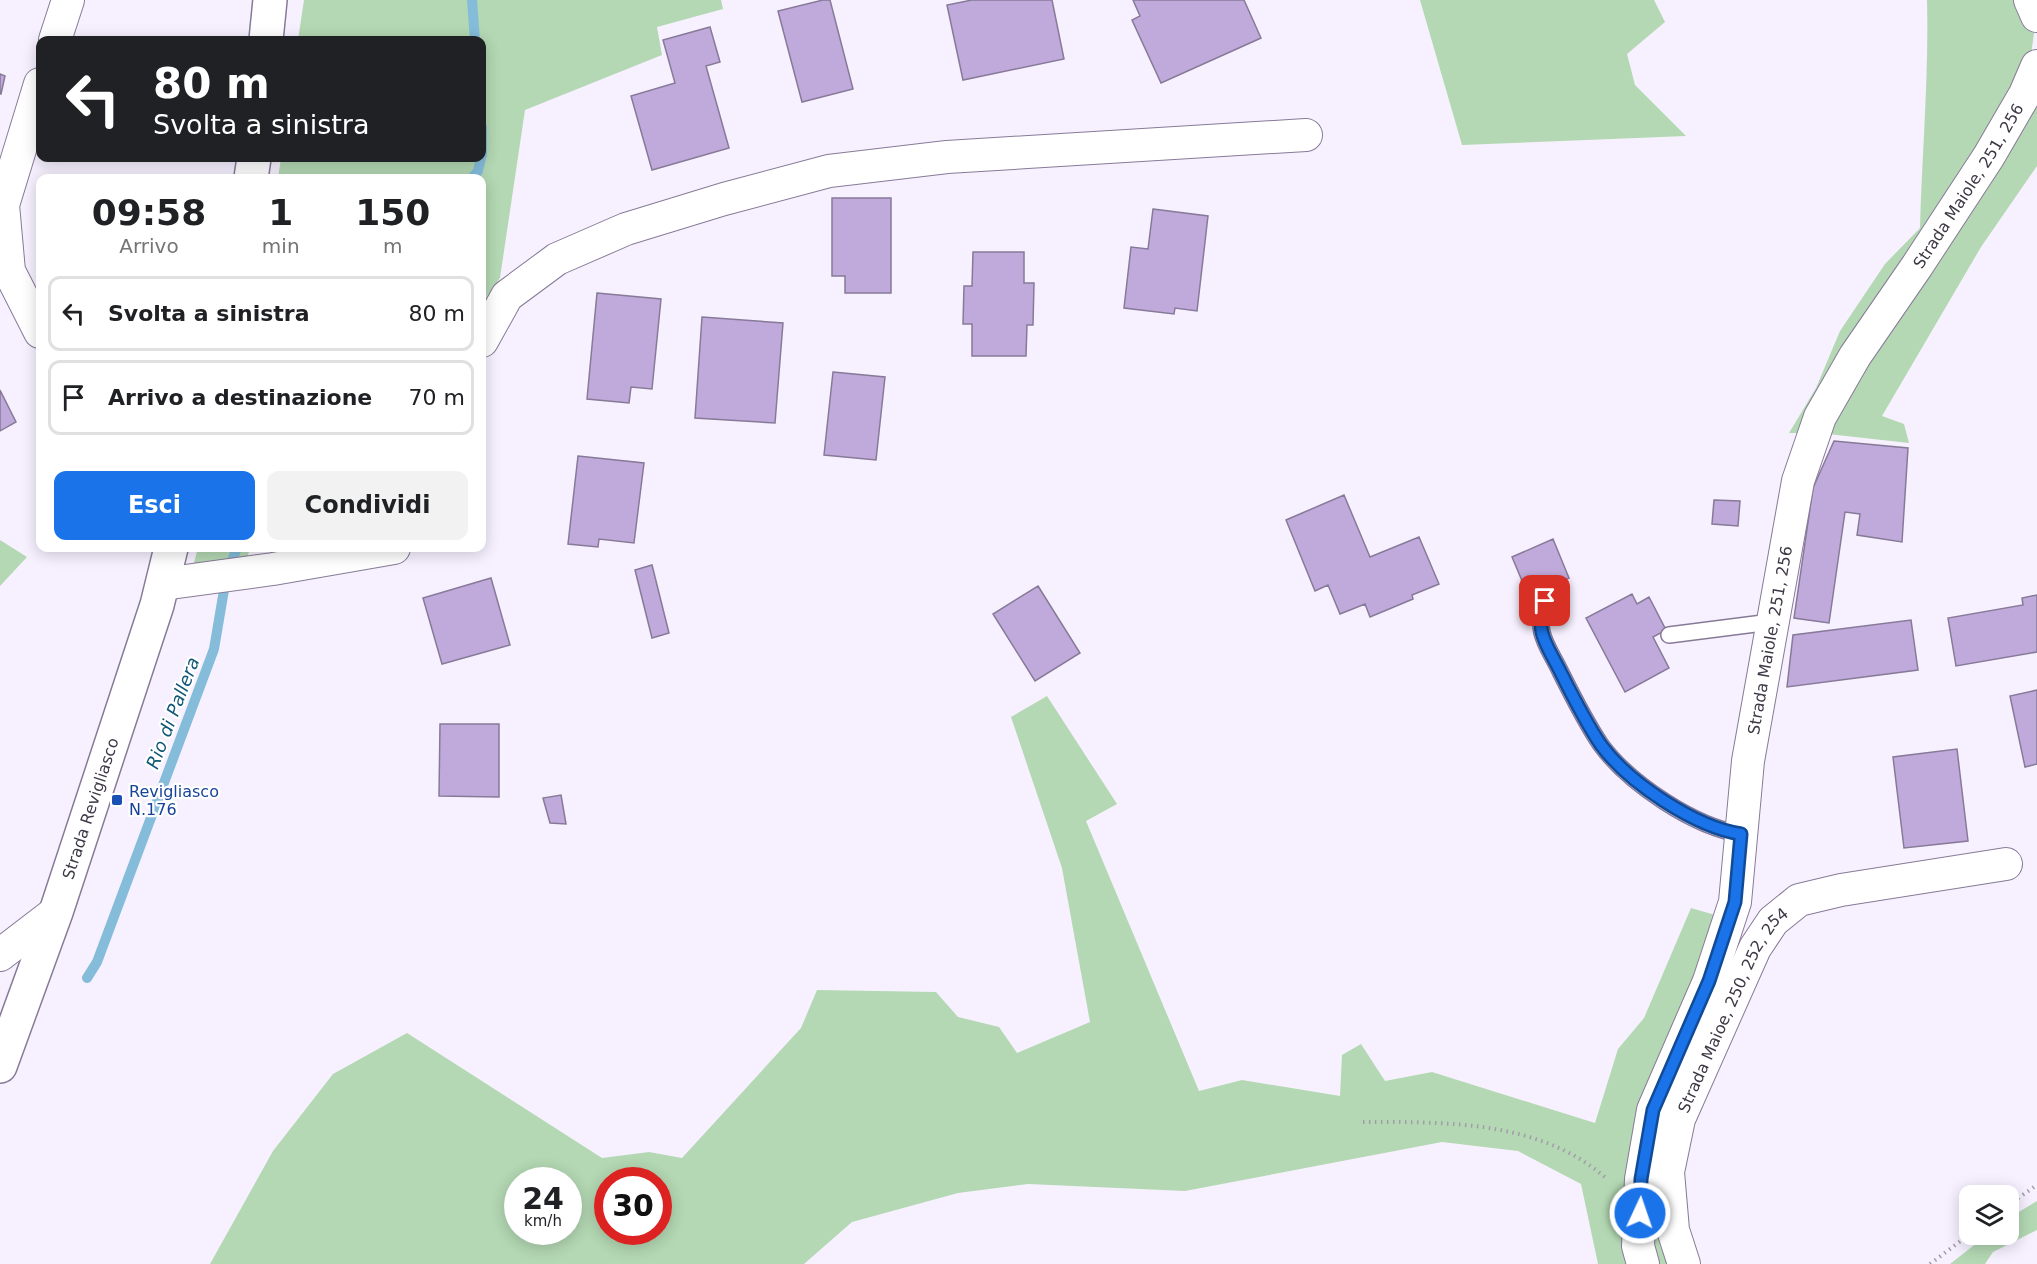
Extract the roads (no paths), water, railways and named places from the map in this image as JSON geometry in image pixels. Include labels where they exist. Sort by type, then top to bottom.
[{"type":"street","points":[[56,36],[69,0]]},
{"type":"street","points":[[266,36],[270,0]]},
{"type":"street","points":[[2030,0],[2037,16]]},
{"type":"street","name":"Strada Maiole, 251, 256","points":[[1643,1264],[1638,1246],[1641,1179],[1653,1110],[1709,981],[1735,902],[1748,761],[1798,481],[1820,417],[1855,356],[1989,156],[2036,71]]},
{"type":"street","points":[[36,97],[3,205],[9,271],[36,324]]},
{"type":"street","points":[[486,334],[507,296],[558,259],[626,229],[724,199],[829,171],[947,158],[1305,135]]},
{"type":"street","name":"Strada Revigliasco","points":[[0,1066],[56,912],[163,584],[170,552]]},
{"type":"street","points":[[163,584],[273,569],[371,552]]},
{"type":"street","name":"Strada Maioe, 250, 252, 254","points":[[1684,1264],[1673,1230],[1668,1172],[1679,1119],[1755,948],[1773,921],[1799,900],[1841,890],[2006,864]]},
{"type":"street","points":[[0,955],[56,912]]},
{"type":"lane","points":[[1545,601],[1540,629],[1571,693],[1602,745],[1636,782],[1721,831],[1741,834]]},
{"type":"lane","points":[[1669,634],[1771,622]]},
{"type":"waterway","name":"Rio di Pallera","points":[[472,0],[475,36]]},
{"type":"waterway","name":"Rio di Pallera","points":[[475,174],[480,162]]},
{"type":"waterway","name":"Rio di Pallera","points":[[233,558],[235,552]]},
{"type":"waterway","name":"Rio di Pallera","points":[[87,978],[97,962],[214,649],[224,590]]},
{"type":"place","name":"Revigliasco N.176","points":[[117,800]]}]
